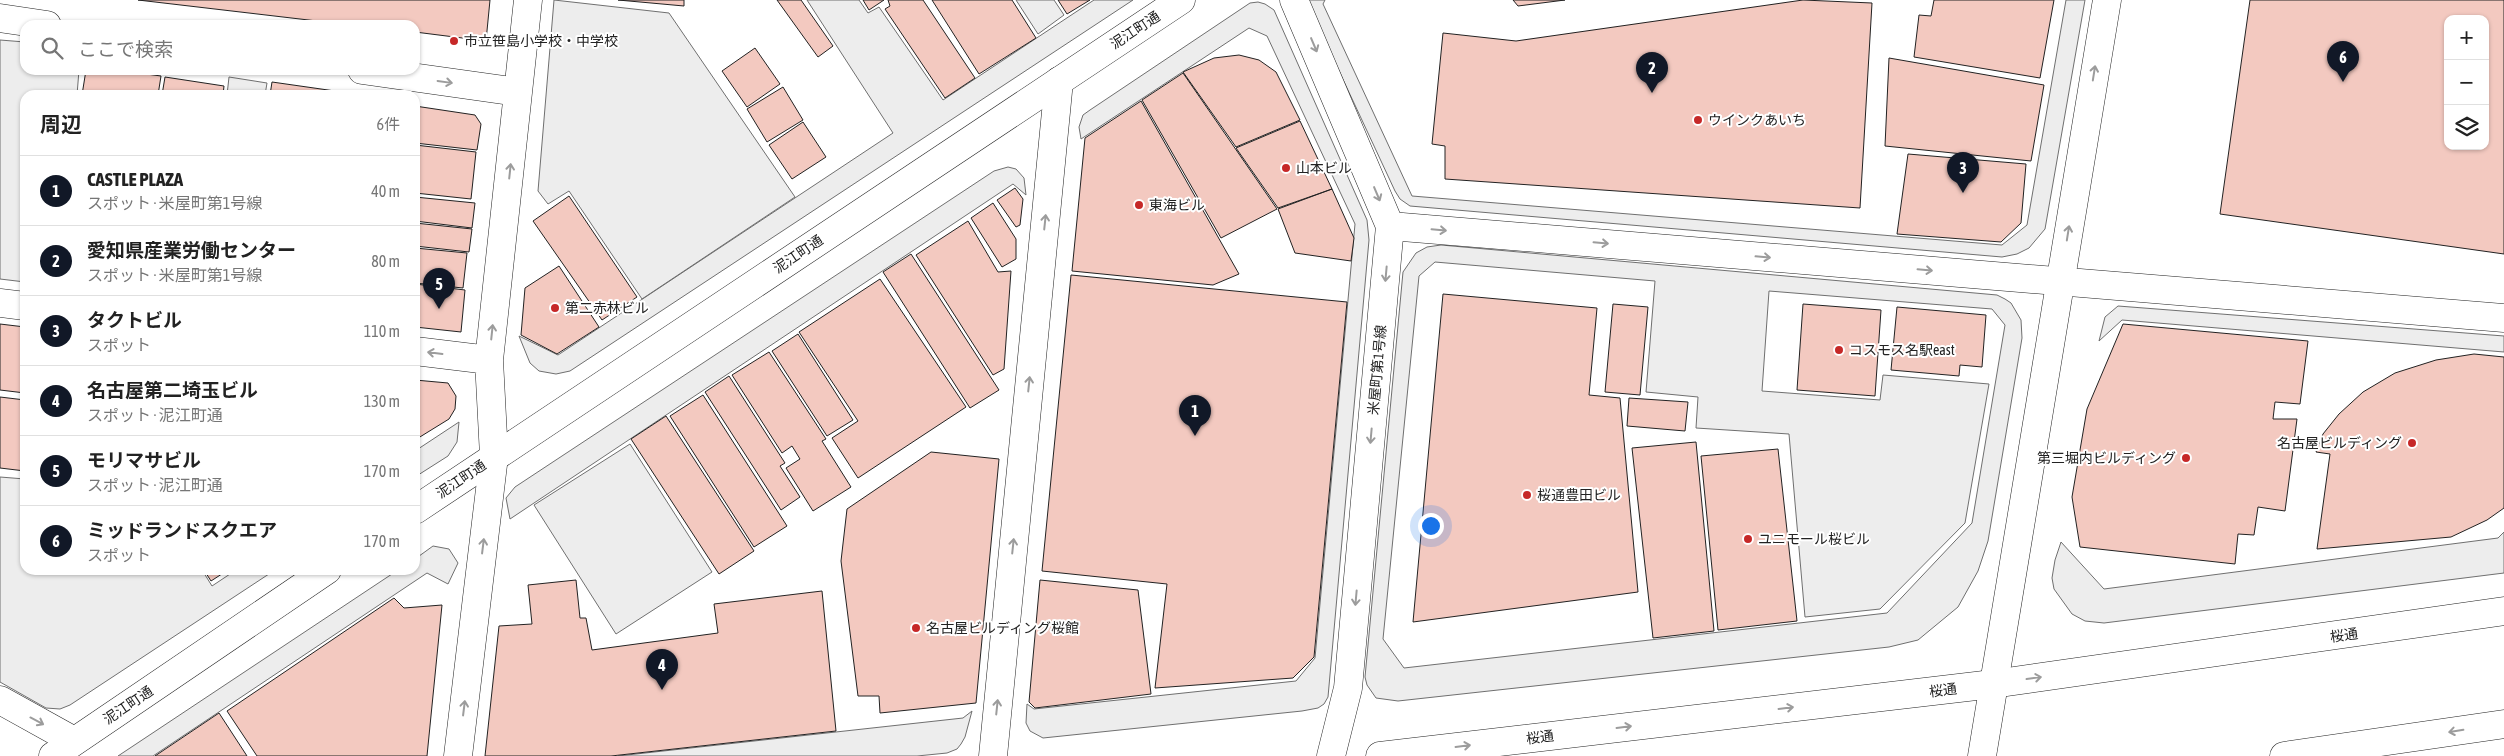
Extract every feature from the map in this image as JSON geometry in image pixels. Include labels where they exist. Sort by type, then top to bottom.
[{"type":"street","points":[[458,756],[494,456],[489,360],[528,0]]},
{"type":"street","name":"泥江町通","points":[[420,507],[1182,0]]},
{"type":"street","name":"米屋町第1号線","points":[[1294,0],[1390,226],[1348,688],[1330,756]]},
{"type":"street","points":[[1982,756],[2107,0]]},
{"type":"street","points":[[0,18],[20,21]]},
{"type":"street","points":[[397,75],[518,92]]},
{"type":"street","points":[[993,756],[1059,81]]},
{"type":"street","points":[[1390,226],[2504,318]]},
{"type":"street","points":[[0,303],[20,305]]},
{"type":"street","points":[[420,352],[489,360]]},
{"type":"street","name":"泥江町通","points":[[64,749],[320,575]]},
{"type":"street","name":"桜通","points":[[1380,756],[1993,684],[2504,612]]},
{"type":"street","points":[[0,700],[64,749]]},
{"type":"street","points":[[2284,756],[2336,752],[2504,724]]},
{"type":"shaded area","points":[[554,0],[669,13],[795,197],[642,299],[569,191],[548,204],[538,191]]},
{"type":"shaded area","points":[[807,0],[859,0],[868,13],[879,7],[943,100],[1094,0],[1133,0],[570,371],[556,374],[539,371],[530,363],[519,336],[558,355],[893,133]]},
{"type":"shaded area","points":[[1016,0],[1054,0],[1064,15],[1038,34]]},
{"type":"shaded area","points":[[1306,0],[1325,0],[1323,4],[1412,196],[2002,245],[2027,225],[2066,0],[2085,0],[2045,229],[2029,248],[2017,254],[2002,257],[1410,206],[1400,199],[1395,191]]},
{"type":"shaded area","points":[[1258,2],[1274,10],[1367,220],[1369,240],[1328,697],[1324,704],[1318,708],[1302,711],[1043,738],[1030,731],[1026,723],[1027,704],[1034,709],[1296,681],[1315,658],[1355,224],[1267,36],[1249,28],[1081,139],[1079,127],[1083,115],[1090,110],[1250,3]]},
{"type":"shaded area","points":[[0,40],[20,42],[20,75],[79,75],[77,90],[20,90],[20,281],[0,279]]},
{"type":"shaded area","points":[[229,77],[267,83],[266,90],[228,90]]},
{"type":"shaded area","points":[[1008,167],[1016,169],[1024,178],[1026,195],[1013,184],[510,519],[506,498],[515,487],[994,171]]},
{"type":"shaded area","points":[[1441,245],[1997,295],[2011,303],[2021,320],[2022,338],[1988,541],[1978,571],[1958,607],[1918,640],[1889,647],[1398,701],[1376,698],[1367,685],[1365,677],[1403,272],[1416,253],[1427,247]],"holes":[[[1435,262],[1655,281],[1646,392],[1698,397],[1696,428],[1789,434],[1805,617],[1880,609],[1965,523],[1989,384],[1883,375],[1880,400],[1762,391],[1769,291],[1992,309],[2005,325],[1972,523],[1887,613],[1404,668],[1383,639],[1419,276]]]},
{"type":"shaded area","points":[[2118,306],[2504,336],[2504,352],[2122,320],[2099,341],[2105,317]]},
{"type":"shaded area","points":[[459,422],[457,442],[448,456],[420,474],[420,448]]},
{"type":"shaded area","points":[[630,444],[712,572],[616,634],[534,505]]},
{"type":"shaded area","points":[[0,477],[20,479],[20,575],[205,575],[212,586],[228,575],[267,575],[70,705],[60,709],[46,708],[0,682]]},
{"type":"shaded area","points":[[2504,532],[2504,573],[2104,623],[2085,621],[2072,614],[2054,589],[2052,578],[2061,542],[2104,589],[2498,538]]},
{"type":"shaded area","points":[[433,546],[449,549],[458,563],[448,584],[427,573],[153,756],[118,756],[390,575],[420,575],[420,555]]},
{"type":"shaded area","points":[[972,711],[965,737],[961,744],[957,749],[947,753],[917,756],[618,756],[963,718]]},
{"type":"building","points":[[138,0],[490,0],[486,41],[420,33],[420,20],[308,20]]},
{"type":"building","points":[[618,0],[684,0],[684,6]]},
{"type":"building","points":[[777,0],[801,0],[833,46],[818,57]]},
{"type":"building","points":[[863,0],[884,0],[869,10]]},
{"type":"building","points":[[888,0],[923,0],[975,78],[945,98],[885,9],[890,6]]},
{"type":"building","points":[[932,0],[1012,0],[1036,38],[979,74]]},
{"type":"building","points":[[1058,0],[1090,0],[1067,14]]},
{"type":"building","points":[[1513,0],[1565,0],[1518,6]]},
{"type":"building","points":[[1803,0],[1872,3],[1860,208],[1445,179],[1445,146],[1432,144],[1443,33],[1516,41]]},
{"type":"building","points":[[1934,0],[2054,0],[2040,78],[1914,57],[1919,15],[1931,16]]},
{"type":"building","points":[[2250,0],[2504,0],[2504,254],[2220,214]]},
{"type":"building","points":[[755,48],[780,84],[747,107],[722,71]]},
{"type":"building","points":[[1239,55],[1259,60],[1276,72],[1300,120],[1236,147],[1183,72],[1214,58]]},
{"type":"building","points":[[1889,58],[2044,85],[2031,161],[1885,146]]},
{"type":"building","points":[[1183,73],[1277,209],[1221,238],[1142,100]]},
{"type":"building","points":[[85,75],[161,76],[159,90],[83,90]]},
{"type":"building","points":[[165,77],[224,86],[224,90],[163,90]]},
{"type":"building","points":[[272,82],[328,90],[271,90]]},
{"type":"building","points":[[783,87],[803,120],[767,142],[747,109]]},
{"type":"building","name":"東海ビル","points":[[1141,101],[1239,274],[1213,285],[1072,271],[1085,138]]},
{"type":"building","points":[[420,107],[475,115],[481,124],[477,150],[420,144]]},
{"type":"building","name":"山本ビル","points":[[1300,121],[1332,189],[1278,208],[1236,148]]},
{"type":"building","points":[[803,122],[826,157],[792,179],[769,145]]},
{"type":"building","points":[[420,146],[476,152],[471,199],[420,194]]},
{"type":"building","points":[[1908,154],[2026,164],[2021,223],[2001,242],[1897,234]]},
{"type":"building","points":[[1015,188],[1023,199],[1020,225],[1016,227],[997,200]]},
{"type":"building","points":[[1332,189],[1354,238],[1351,261],[1295,253],[1278,209]]},
{"type":"building","points":[[569,196],[637,297],[602,320],[533,221]]},
{"type":"building","points":[[420,198],[475,203],[472,228],[420,222]]},
{"type":"building","points":[[993,203],[1016,239],[1016,259],[1002,267],[971,218]]},
{"type":"building","points":[[968,221],[998,272],[1011,271],[1004,369],[993,375],[916,255]]},
{"type":"building","points":[[420,224],[472,229],[469,252],[420,247]]},
{"type":"building","points":[[420,248],[467,253],[463,288],[420,284]]},
{"type":"building","points":[[911,254],[999,390],[970,408],[883,272]]},
{"type":"building","name":"第二赤林ビル","points":[[559,266],[599,327],[557,354],[521,335],[525,288]]},
{"type":"building","points":[[1071,275],[1347,302],[1314,657],[1293,678],[1155,688],[1167,584],[1042,571]]},
{"type":"building","points":[[880,279],[966,407],[858,478],[832,438],[858,421],[799,332]]},
{"type":"building","points":[[420,285],[465,290],[461,332],[420,328]]},
{"type":"building","name":"桜通豊田ビル","points":[[1443,294],[1597,308],[1589,395],[1620,398],[1638,592],[1413,622]]},
{"type":"building","points":[[1613,304],[1648,307],[1640,395],[1605,392]]},
{"type":"building","name":"コスモス名駅east","points":[[1803,304],[1881,310],[1875,396],[1797,390]]},
{"type":"building","points":[[1897,307],[1986,315],[1982,367],[1960,365],[1959,376],[1891,370]]},
{"type":"building","points":[[0,324],[20,326],[20,392],[0,390]]},
{"type":"building","name":"第三堀内ビルディング","points":[[2123,324],[2308,341],[2300,404],[2275,402],[2273,419],[2297,419],[2285,511],[2258,507],[2254,535],[2238,534],[2235,564],[2080,547],[2072,497],[2087,409]]},
{"type":"building","points":[[798,334],[853,420],[827,436],[772,351]]},
{"type":"building","points":[[769,352],[826,439],[822,441],[851,487],[813,511],[786,468],[800,459],[792,446],[782,453],[732,375]]},
{"type":"building","name":"名古屋ビルディング","points":[[2474,354],[2504,357],[2504,508],[2487,520],[2451,537],[2317,549],[2330,454],[2316,452],[2323,434],[2339,414],[2363,392],[2395,373],[2436,360]]},
{"type":"building","points":[[729,376],[785,463],[780,466],[800,497],[781,510],[705,392]]},
{"type":"building","points":[[420,380],[448,383],[456,396],[455,409],[449,419],[420,437]]},
{"type":"building","points":[[703,395],[787,526],[754,547],[670,416]]},
{"type":"building","points":[[0,397],[20,399],[20,470],[0,468]]},
{"type":"building","points":[[1629,398],[1688,402],[1685,431],[1627,426]]},
{"type":"building","points":[[666,416],[754,551],[719,574],[631,439]]},
{"type":"building","points":[[1696,442],[1714,631],[1653,638],[1632,448]]},
{"type":"building","name":"ユニモール桜ビル","points":[[1778,449],[1797,621],[1718,630],[1701,456]]},
{"type":"building","name":"名古屋ビルディング桜館","points":[[931,452],[999,459],[976,703],[880,713],[879,696],[858,696],[841,561],[847,509]]},
{"type":"building","points":[[207,575],[220,575],[211,581]]},
{"type":"building","points":[[576,580],[580,618],[586,618],[592,650],[718,633],[714,604],[822,591],[836,731],[611,756],[485,756],[499,626],[532,624],[528,585]]},
{"type":"building","points":[[1040,580],[1138,590],[1151,694],[1035,708],[1029,702]]},
{"type":"building","points":[[394,598],[404,608],[442,605],[427,756],[257,756],[227,711]]},
{"type":"building","points":[[219,713],[247,756],[155,756]]},
{"type":"place","name":"市立笹島小学校・中学校","points":[[454,41]]},
{"type":"place","name":"ミッドランドスクエア","points":[[2343,82]]},
{"type":"place","name":"愛知県産業労働センター","points":[[1652,93]]},
{"type":"place","name":"ウインクあいち","points":[[1698,120]]},
{"type":"place","name":"山本ビル","points":[[1286,168]]},
{"type":"place","name":"タクトビル","points":[[1963,193]]},
{"type":"place","name":"東海ビル","points":[[1139,205]]},
{"type":"place","name":"第二赤林ビル","points":[[555,308]]},
{"type":"place","name":"モリマサビル","points":[[439,309]]},
{"type":"place","name":"コスモス名駅east","points":[[1839,350]]},
{"type":"place","name":"CASTLE PLAZA","points":[[1195,436]]},
{"type":"place","name":"名古屋ビルディング","points":[[2412,443]]},
{"type":"place","name":"第三堀内ビルディング","points":[[2186,458]]},
{"type":"place","name":"桜通豊田ビル","points":[[1527,495]]},
{"type":"place","name":"ユニモール桜ビル","points":[[1748,539]]},
{"type":"place","name":"名古屋ビルディング桜館","points":[[916,628]]},
{"type":"place","name":"名古屋第二埼玉ビル","points":[[662,690]]}]
